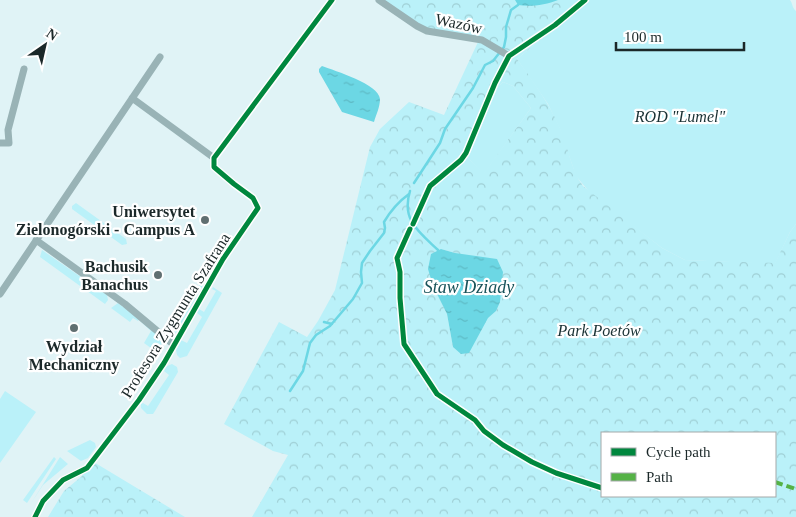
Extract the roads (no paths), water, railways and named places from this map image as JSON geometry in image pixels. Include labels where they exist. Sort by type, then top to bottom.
[{"type":"street","points":[[214,158],[332,0]]},
{"type":"street","name":"Wazów","points":[[379,0],[416,26],[427,31],[472,37],[508,55],[555,25],[585,0]]},
{"type":"street","points":[[0,294],[160,57]]},
{"type":"street","points":[[0,143],[10,143],[8,130],[24,69]]},
{"type":"street","name":"Profesora Zygmunta Szafrana","points":[[35,517],[43,501],[63,480],[88,468],[153,380],[223,259],[258,208],[254,198],[214,167],[214,158],[132,98]]},
{"type":"street","name":"Profesora Zygmunta Szafrana","points":[[36,240],[125,304],[174,345]]},
{"type":"water","points":[[515,0],[558,0],[528,6],[518,5]]},
{"type":"water","points":[[322,66],[365,83],[378,93],[380,102],[374,122],[342,112],[319,72]]},
{"type":"water","name":"Staw Dziady","points":[[441,249],[497,259],[503,272],[500,302],[496,311],[488,318],[469,353],[461,354],[453,347],[447,314],[433,286],[428,269],[431,254]]},
{"type":"waterway","points":[[414,183],[440,143],[445,129],[473,88],[485,65],[493,61],[504,47],[506,27],[511,10],[518,5]]},
{"type":"waterway","points":[[410,191],[408,201],[410,218],[418,231],[438,250]]},
{"type":"waterway","points":[[290,391],[303,371],[310,343],[316,335],[330,326],[353,299],[362,283],[362,263],[384,233],[384,222],[389,214],[409,194]]},
{"type":"waterway","points":[[324,322],[332,324]]},
{"type":"place","name":"Uniwersytet Zielonogórski - Campus A","points":[[205,220]]},
{"type":"place","name":"Bachusik Banachus","points":[[158,275]]},
{"type":"place","name":"Wydział Mechaniczny","points":[[74,328]]},
{"type":"park label","name":"ROD \"Lumel\"","points":[[680,116]]},
{"type":"park label","name":"Park Poetów","points":[[599,330]]}]
